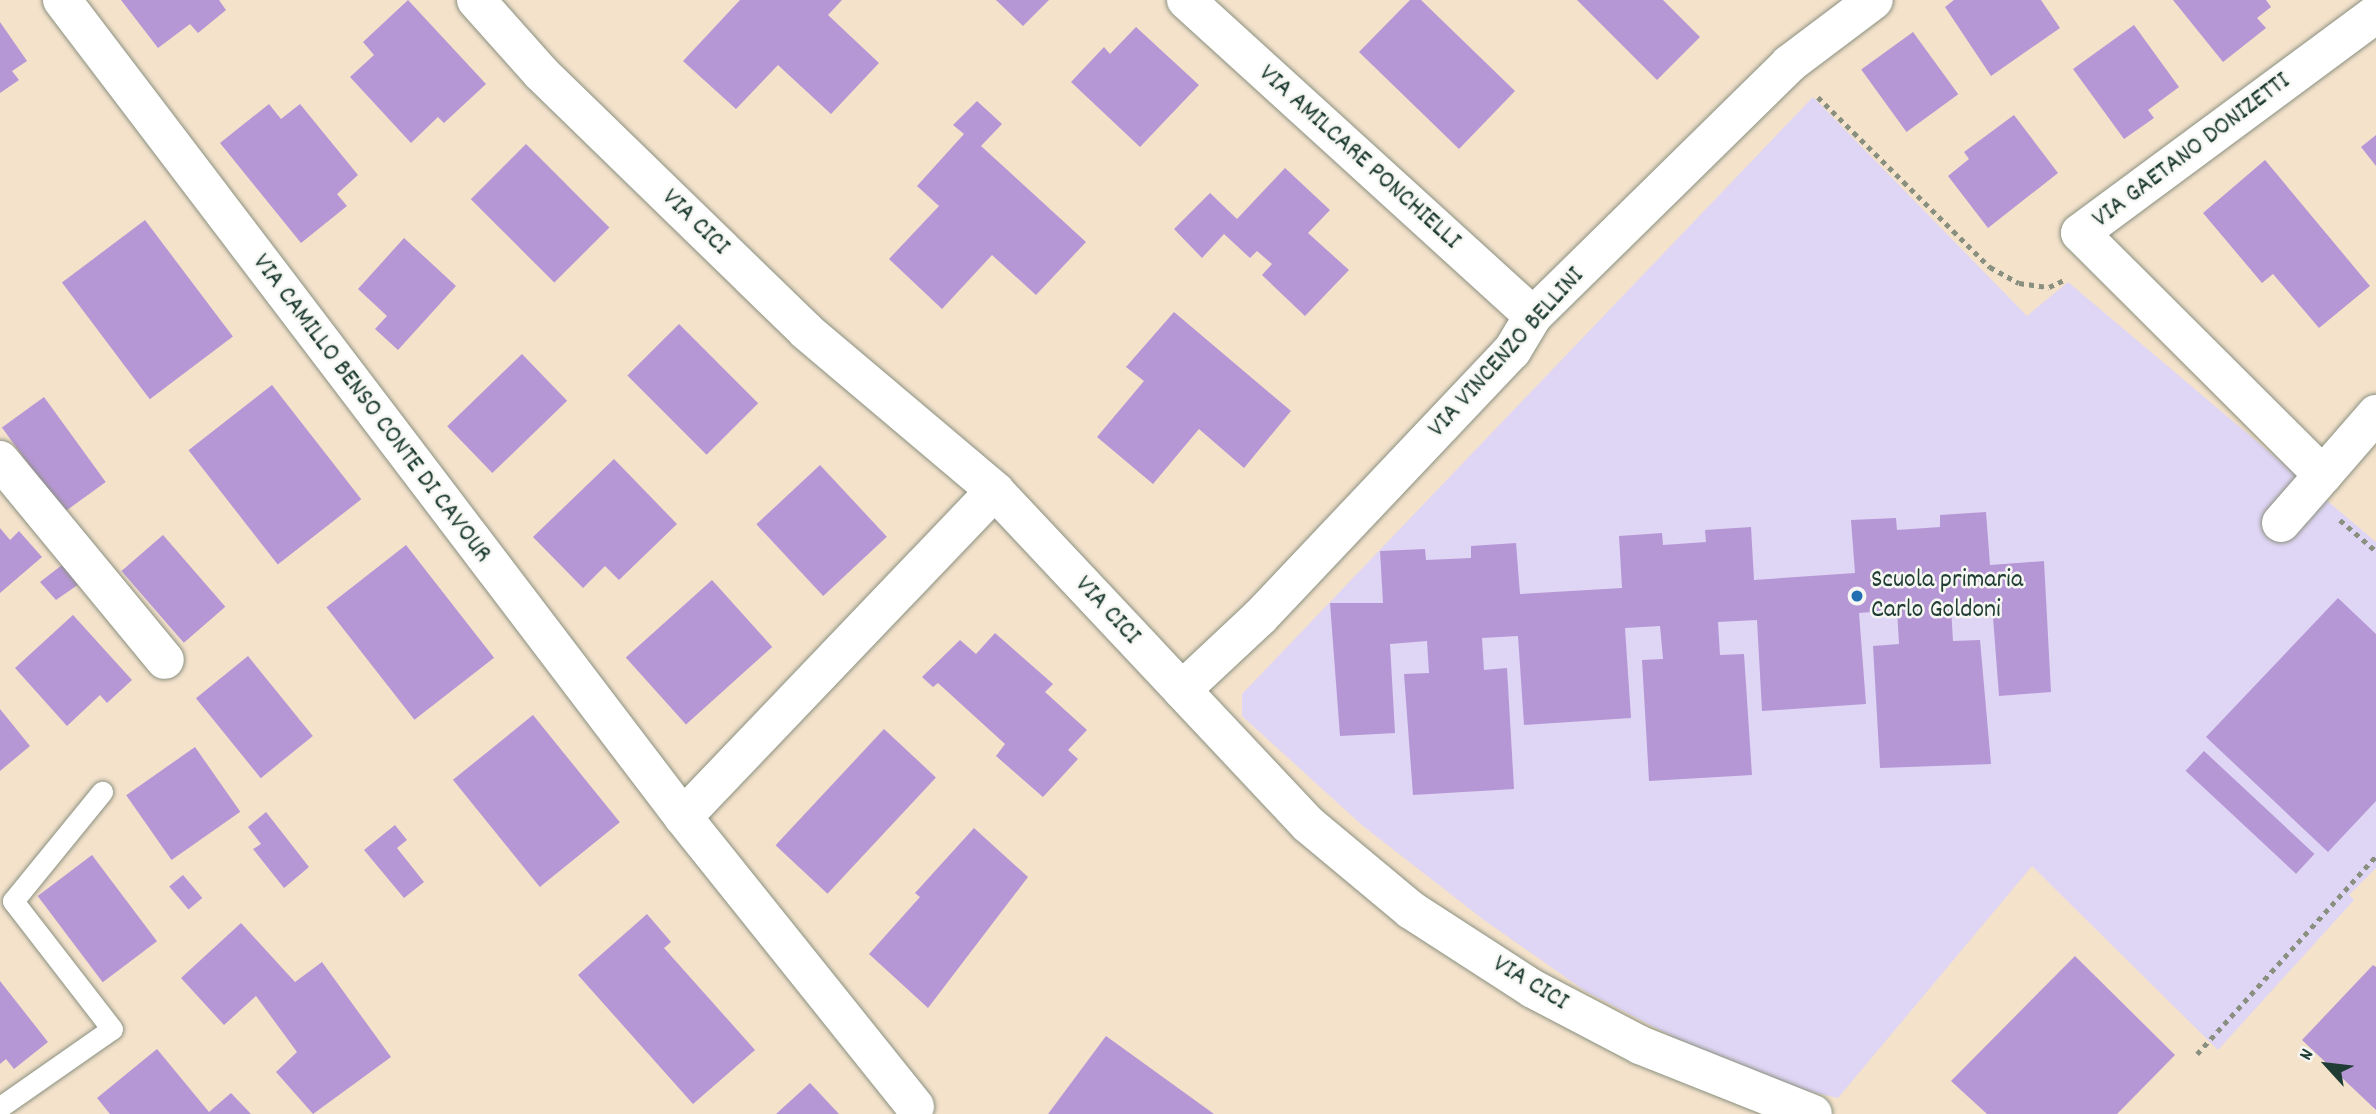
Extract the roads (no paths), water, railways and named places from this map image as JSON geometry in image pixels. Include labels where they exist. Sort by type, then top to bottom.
[{"type":"street","name":"VIA CAMILLO BENSO CONTE DI CAVOUR","points":[[62,0],[683,817],[915,1107]]},
{"type":"street","name":"VIA CICI","points":[[477,0],[541,73],[806,331],[995,491],[1309,825],[1411,910],[1533,989],[1640,1045],[1813,1114]]},
{"type":"street","name":"VIA AMILCARE PONCHIELLI","points":[[1186,0],[1533,316]]},
{"type":"street","name":"VIA VINCENZO BELLINI","points":[[1182,690],[1261,617],[1512,351],[1533,316],[1789,64],[1874,0]]},
{"type":"street","name":"VIA GAETANO DONIZETTI","points":[[2323,475],[2080,233],[2376,14]]},
{"type":"street","points":[[2281,523],[2376,414]]},
{"type":"street","points":[[0,460],[165,660]]},
{"type":"street","points":[[683,817],[995,491]]},
{"type":"lane","points":[[0,1107],[113,1029],[13,901],[102,792]]},
{"type":"place","name":"Scuola primaria Carlo Goldoni","points":[[1857,596]]}]
